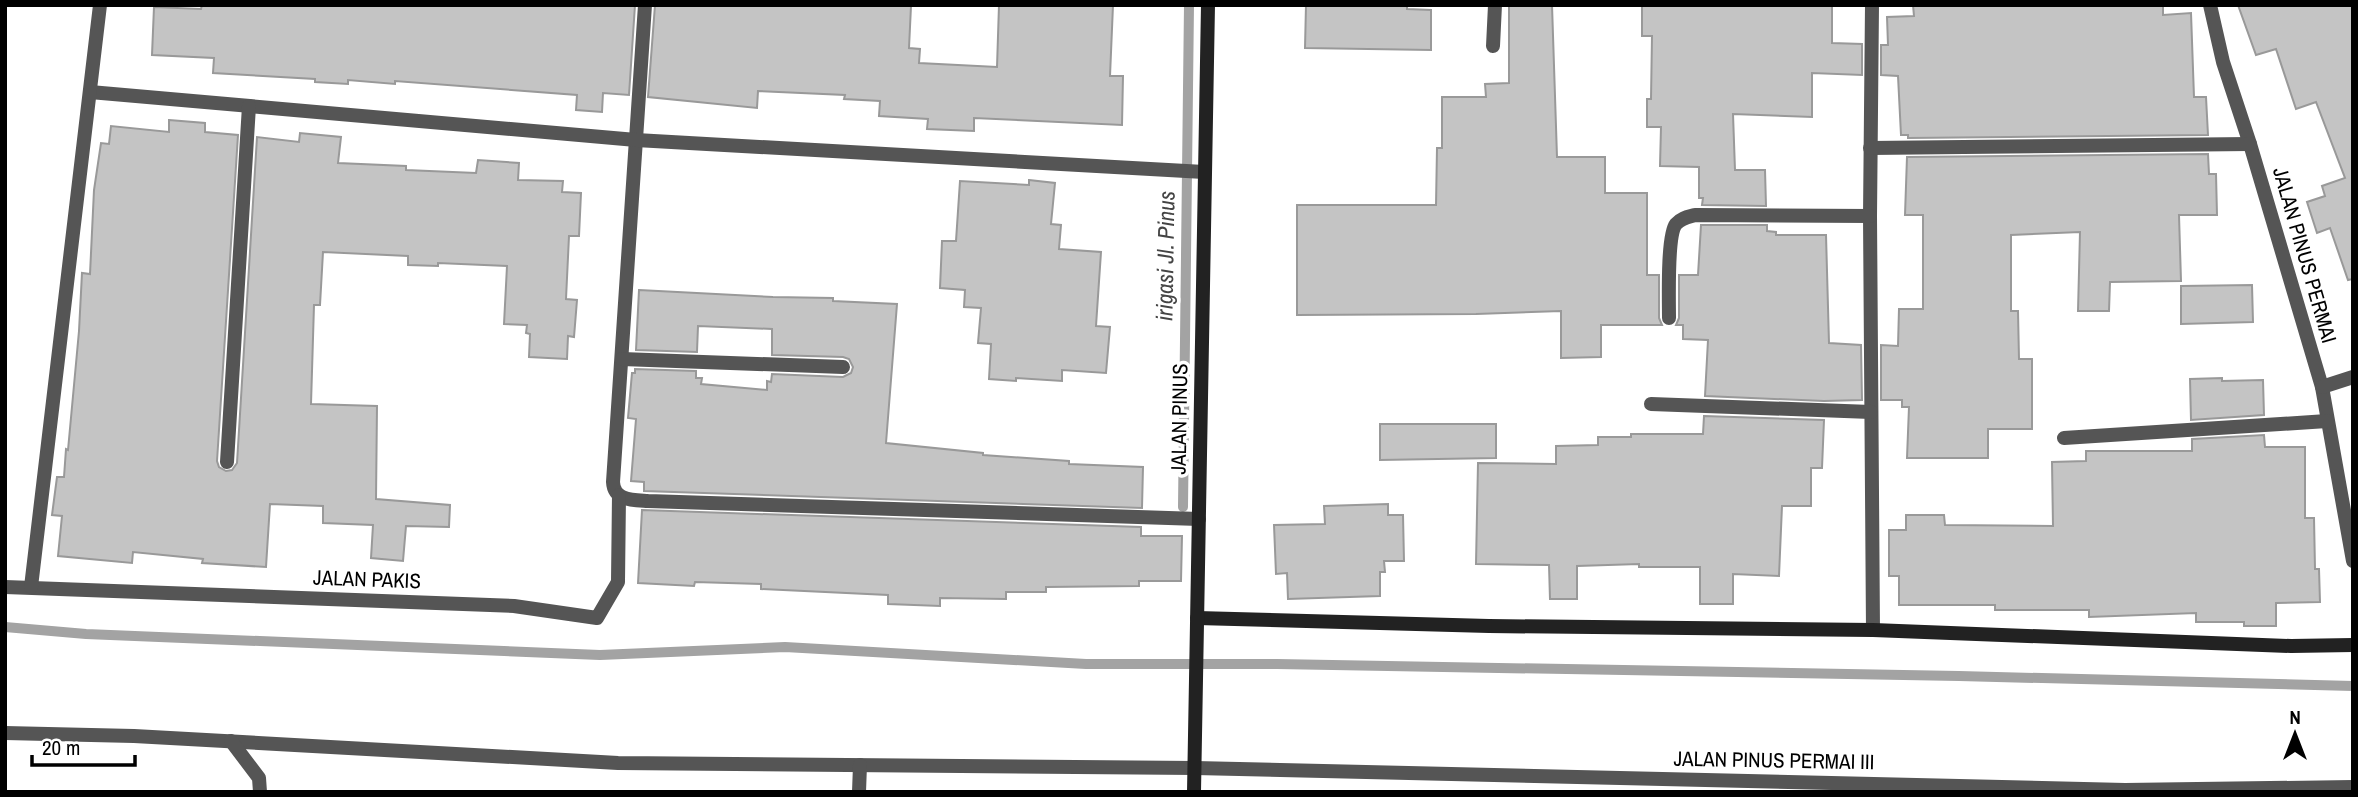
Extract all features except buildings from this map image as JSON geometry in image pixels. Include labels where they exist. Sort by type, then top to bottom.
[{"type":"street","points":[[31,587],[100,5]]},
{"type":"street","points":[[645,5],[613,482],[614,490],[619,495],[627,500],[648,501],[1199,519]]},
{"type":"street","name":"JALAN PINUS","points":[[1194,792],[1208,5]]},
{"type":"street","points":[[1493,46],[1495,5]]},
{"type":"street","points":[[1872,5],[1870,216],[1873,630]]},
{"type":"street","name":"JALAN PINUS PERMAI","points":[[2210,5],[2223,62],[2322,387],[2353,561]]},
{"type":"street","points":[[90,92],[636,140],[1204,172]]},
{"type":"street","points":[[228,463],[249,106]]},
{"type":"street","points":[[1870,148],[2250,144]]},
{"type":"street","points":[[1669,318],[1671,239],[1674,226],[1683,218],[1695,215],[1870,216]]},
{"type":"street","points":[[622,359],[843,367]]},
{"type":"street","points":[[2322,387],[2353,377]]},
{"type":"street","points":[[1651,404],[1871,412]]},
{"type":"street","points":[[2064,438],[2327,421]]},
{"type":"street","name":"JALAN PAKIS","points":[[5,587],[514,606],[597,618],[618,582],[619,495]]},
{"type":"street","points":[[1197,618],[1489,626],[1873,630],[2291,646],[2353,645]]},
{"type":"street","name":"JALAN PINUS PERMAI III","points":[[5,733],[231,741],[618,764],[1195,768],[2125,791],[2353,787]]},
{"type":"street","points":[[231,741],[259,778],[260,792]]},
{"type":"street","points":[[859,792],[860,765]]},
{"type":"waterway","name":"irigasi Jl. Pinus","points":[[1183,507],[1189,5]]},
{"type":"waterway","points":[[5,627],[86,634],[600,655],[785,647],[1086,664],[1277,664],[2353,686]]}]
